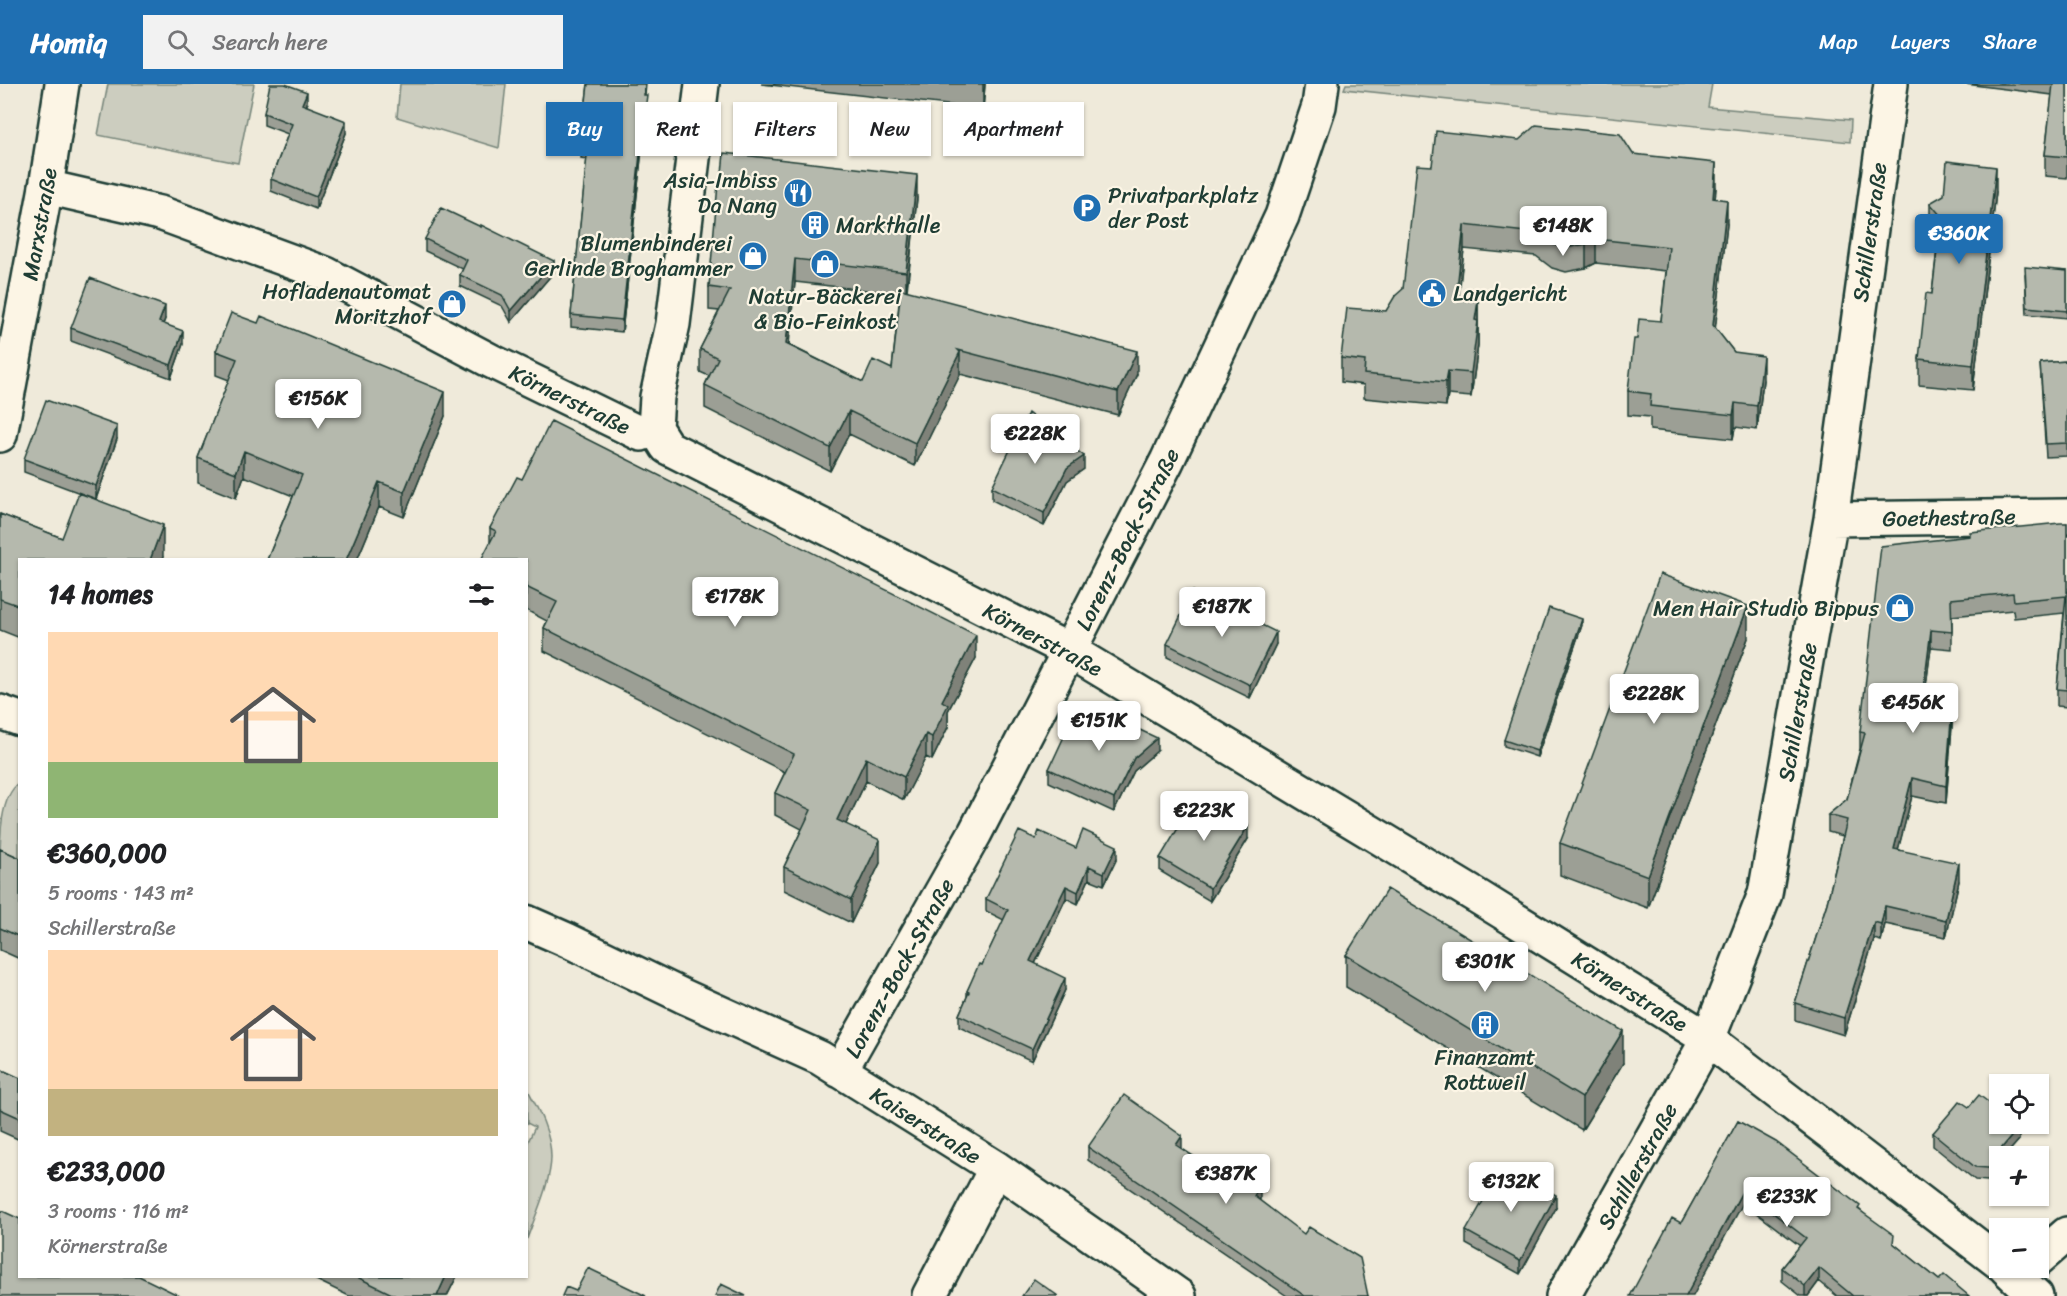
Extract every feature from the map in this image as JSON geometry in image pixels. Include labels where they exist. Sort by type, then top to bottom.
[{"type":"street","name":"Marxstraße","points":[[0,435],[46,187],[62,84]]},
{"type":"street","points":[[655,428],[657,397],[673,324],[702,84]]},
{"type":"street","name":"Lorenz-Bock-Straße","points":[[840,1071],[975,833],[1167,461],[1282,216],[1319,106],[1322,84]]},
{"type":"street","name":"Schillerstraße","points":[[1563,1296],[1708,1040],[1765,894],[1831,519],[1891,84]]},
{"type":"street","name":"Körnerstraße","points":[[46,187],[160,213],[326,274],[491,361],[641,434],[655,428],[667,447],[1070,651],[1430,867],[1708,1040],[1989,1248]]},
{"type":"street","name":"Goethestraße","points":[[1831,519],[2067,516]]},
{"type":"street","points":[[0,712],[18,718]]},
{"type":"street","name":"Kaiserstraße","points":[[528,923],[820,1058],[996,1168],[1179,1296]]},
{"type":"street","points":[[929,1296],[996,1168]]},
{"type":"street","points":[[2049,1249],[2067,1234]]},
{"type":"shaded area","points":[[108,84],[254,84],[238,163],[98,135]]},
{"type":"shaded area","points":[[400,84],[506,84],[499,148],[397,117]]},
{"type":"shaded area","points":[[1346,84],[1712,84],[1708,107],[1851,120],[1850,142],[1344,89]]},
{"type":"shaded area","points":[[18,784],[18,871],[0,862],[2,818],[13,789]]},
{"type":"shaded area","points":[[528,1090],[546,1129],[551,1157],[546,1188],[528,1236],[528,1142],[535,1127],[528,1124]]},
{"type":"building","points":[[270,84],[285,84],[307,92],[302,104],[346,121],[316,197],[271,179],[292,124],[264,113]]},
{"type":"building","points":[[588,84],[645,84],[646,102],[635,102],[635,156],[640,156],[622,320],[571,315],[587,156],[623,156],[623,102],[586,102]]},
{"type":"building","points":[[2053,84],[2067,84],[2067,157],[2045,155]]},
{"type":"building","name":"Landgericht","points":[[1536,125],[1620,134],[1633,154],[1716,163],[1713,198],[1727,200],[1713,325],[1734,352],[1763,356],[1757,406],[1735,403],[1733,415],[1650,406],[1651,394],[1628,391],[1634,339],[1637,339],[1639,319],[1661,321],[1669,247],[1596,239],[1586,244],[1566,248],[1552,244],[1536,233],[1464,225],[1456,298],[1478,301],[1475,320],[1478,321],[1471,373],[1448,371],[1446,382],[1364,374],[1365,361],[1341,358],[1347,308],[1386,311],[1395,296],[1403,289],[1417,165],[1432,166],[1436,131],[1519,140]]},
{"type":"building","points":[[724,153],[733,154],[733,156],[917,175],[906,272],[795,259],[786,344],[863,382],[873,360],[892,369],[901,289],[1137,351],[1118,392],[958,350],[960,352],[915,443],[849,411],[830,448],[705,385],[718,358],[700,349],[730,290],[709,287],[718,184],[721,184]]},
{"type":"building","points":[[1947,161],[1996,167],[1973,365],[1919,359],[1926,293],[1932,294],[1941,216],[1930,203],[1944,195]]},
{"type":"building","points":[[441,208],[554,261],[511,311],[502,295],[460,275],[467,260],[425,239]]},
{"type":"building","points":[[2025,267],[2067,271],[2067,311],[2027,307]]},
{"type":"building","points":[[90,278],[165,306],[159,322],[183,331],[171,365],[71,328]]},
{"type":"building","points":[[231,313],[258,323],[261,316],[445,392],[404,492],[379,482],[347,558],[268,558],[302,475],[244,451],[236,473],[198,458],[237,359],[216,351]]},
{"type":"building","points":[[2067,361],[2067,443],[2046,444],[2040,363]]},
{"type":"building","points":[[46,400],[117,426],[96,486],[24,459]]},
{"type":"building","points":[[1028,413],[1084,456],[1067,468],[1044,513],[992,487]]},
{"type":"building","points":[[551,421],[976,635],[942,701],[948,705],[932,737],[926,734],[904,777],[866,758],[837,820],[880,840],[851,900],[784,867],[811,810],[775,793],[794,754],[544,628],[557,602],[528,588],[528,558],[482,558],[496,531],[490,528],[517,477],[522,479]]},
{"type":"building","points":[[79,493],[163,525],[151,558],[18,558],[18,605],[0,599],[0,514],[62,538]]},
{"type":"building","points":[[2067,523],[2067,690],[2057,689],[2066,596],[2014,601],[2013,593],[1951,599],[1952,632],[1931,630],[1923,693],[1953,695],[1946,786],[1912,778],[1894,849],[1959,863],[1946,920],[1885,906],[1881,924],[1874,922],[1844,1018],[1795,1003],[1827,903],[1847,820],[1828,815],[1847,799],[1865,733],[1860,732],[1881,546],[1970,536],[1970,532]]},
{"type":"building","points":[[1660,574],[1748,606],[1648,876],[1560,843]]},
{"type":"building","points":[[1193,591],[1276,632],[1250,685],[1167,644]]},
{"type":"building","points":[[1549,608],[1582,619],[1537,751],[1504,740]]},
{"type":"building","points":[[1091,707],[1157,738],[1134,758],[1114,799],[1049,769],[1075,713],[1086,719]]},
{"type":"building","points":[[1198,795],[1248,826],[1210,888],[1160,858]]},
{"type":"building","points":[[1083,830],[1117,846],[1104,873],[1089,866],[1078,892],[1066,886],[1030,961],[1065,978],[1032,1049],[959,1015],[979,964],[982,965],[1008,910],[986,899],[1019,831],[1036,839],[1039,831],[1076,848]]},
{"type":"building","points":[[0,849],[18,857],[18,936],[0,928]]},
{"type":"building","name":"Finanzamt Rottweil","points":[[1387,889],[1623,1031],[1582,1098],[1346,955]]},
{"type":"building","points":[[0,1069],[18,1077],[18,1117],[0,1109]]},
{"type":"building","points":[[1124,1095],[1182,1136],[1176,1145],[1225,1177],[1232,1167],[1260,1186],[1254,1196],[1304,1234],[1309,1227],[1360,1258],[1368,1296],[1305,1296],[1088,1147]]},
{"type":"building","points":[[1979,1095],[1989,1103],[1989,1134],[2013,1134],[2003,1146],[1989,1146],[1989,1168],[1975,1167],[1933,1133],[1960,1101],[1969,1107]]},
{"type":"building","points":[[1738,1121],[1776,1142],[1860,1206],[1858,1209],[1894,1235],[1893,1243],[1939,1280],[1944,1275],[1969,1296],[1853,1296],[1819,1268],[1805,1286],[1782,1268],[1806,1238],[1743,1190],[1686,1296],[1630,1296],[1672,1218],[1681,1223]]},
{"type":"building","points":[[1503,1166],[1556,1195],[1520,1261],[1466,1231]]},
{"type":"building","points":[[0,1210],[18,1218],[18,1278],[143,1278],[180,1296],[0,1296]]},
{"type":"building","points":[[588,1268],[646,1296],[562,1296],[566,1287],[576,1291]]},
{"type":"building","points":[[359,1278],[445,1278],[437,1296],[396,1296]]},
{"type":"building","points":[[1034,1279],[1058,1296],[1022,1296]]},
{"type":"building","points":[[721,1284],[746,1296],[715,1296]]},
{"type":"place","name":"Asia-Imbiss Da Nang","points":[[798,193]]},
{"type":"place","name":"Privatparkplatz der Post","points":[[1087,208]]},
{"type":"place","name":"Markthalle","points":[[815,225]]},
{"type":"place","name":"Blumenbinderei Gerlinde Broghammer","points":[[753,256]]},
{"type":"place","name":"Natur-Bäckerei & Bio-Feinkost","points":[[825,264]]},
{"type":"place","name":"Landgericht","points":[[1432,293]]},
{"type":"place","name":"Hofladenautomat Moritzhof","points":[[452,304]]},
{"type":"place","name":"Men Hair Studio Bippus","points":[[1900,608]]},
{"type":"place","name":"Finanzamt Rottweil","points":[[1485,1025]]}]
